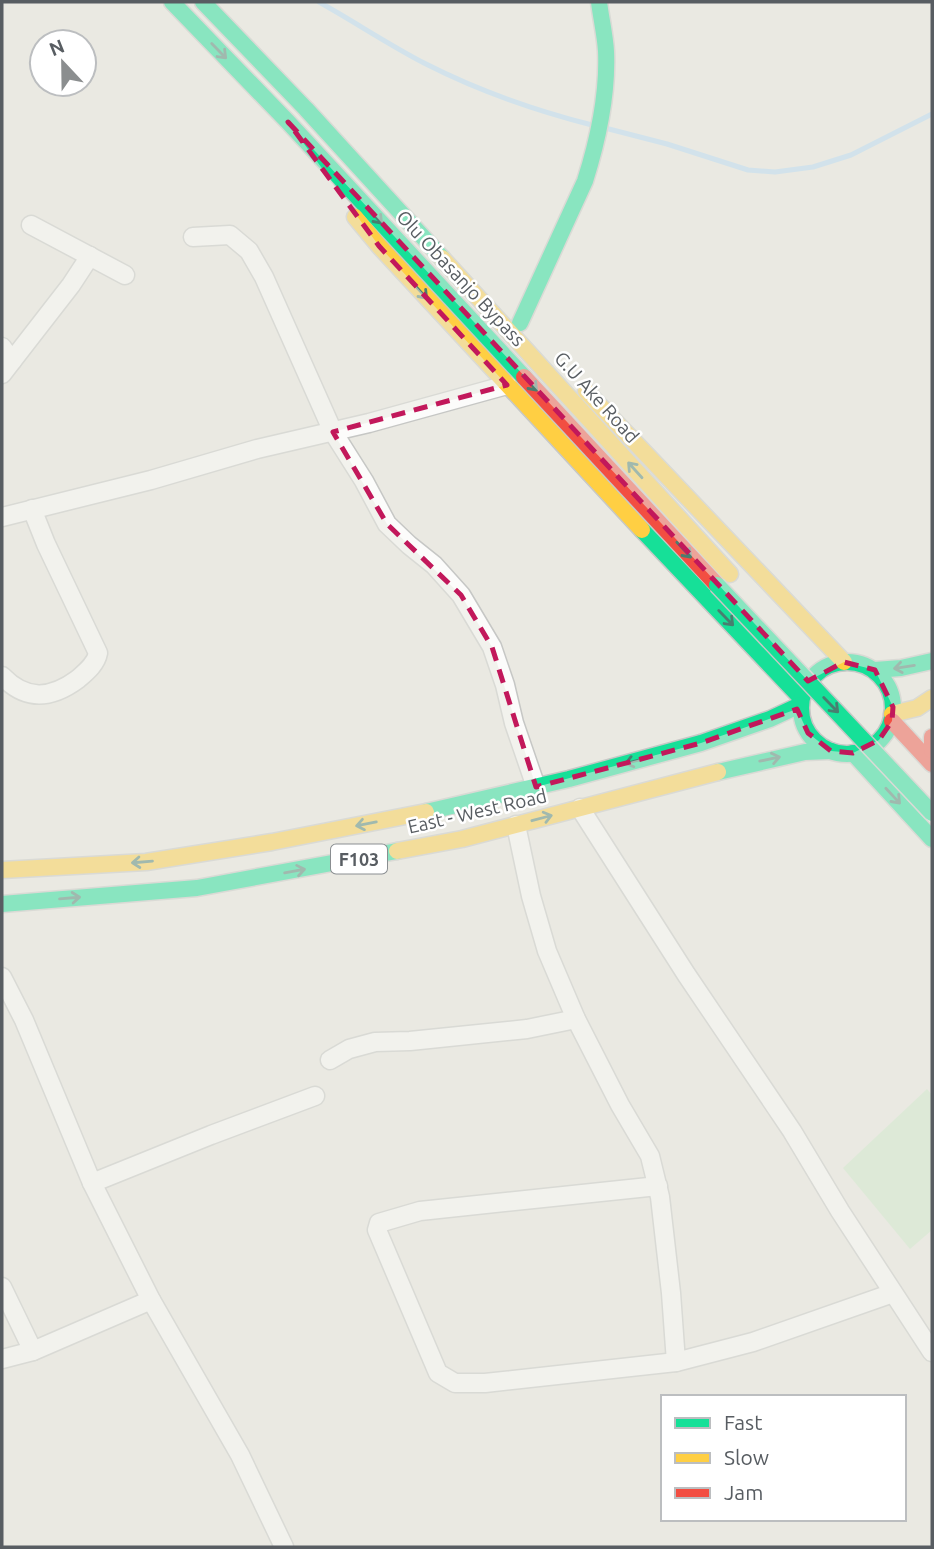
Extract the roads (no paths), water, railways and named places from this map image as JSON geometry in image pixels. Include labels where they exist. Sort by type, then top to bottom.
[{"type":"main road","name":"Olu Obasanjo Bypass","points":[[172,2],[288,122],[932,813]]},
{"type":"main road","name":"G.U Ake Road","points":[[203,2],[306,109],[735,579]]},
{"type":"main road","points":[[520,323],[593,159],[605,93],[606,50],[599,2]]},
{"type":"main road","points":[[306,109],[413,209],[844,662]]},
{"type":"main road","points":[[288,122],[338,196],[370,236],[801,701]]},
{"type":"main road","points":[[811,660],[829,679]]},
{"type":"main road","points":[[831,751],[818,744],[808,733],[802,720],[801,701],[805,687],[812,677],[821,669],[844,662],[857,663],[875,670],[932,661]]},
{"type":"main road","points":[[875,670],[890,691],[892,717],[879,740],[867,749],[853,753],[932,839]]},
{"type":"main road","points":[[892,717],[917,708],[932,698]]},
{"type":"main road","name":"East - West Road","points":[[2,870],[146,862],[309,835],[450,807],[701,743],[790,711],[801,701]]},
{"type":"main road","points":[[892,717],[932,764]]},
{"type":"main road","points":[[875,728],[894,748]]},
{"type":"main road","points":[[932,737],[932,750]]},
{"type":"main road","name":"East - West Road","points":[[2,904],[197,888],[294,872],[462,839],[756,762],[805,752],[831,751]]},
{"type":"main road","name":"F103","points":[[831,751],[853,753]]},
{"type":"street","points":[[31,225],[125,275]]},
{"type":"street","points":[[193,237],[230,235],[249,251],[264,277],[333,432],[387,524],[434,565],[461,595],[492,647],[536,787]]},
{"type":"street","points":[[5,361],[71,285],[90,256]]},
{"type":"street","points":[[2,517],[507,385]]},
{"type":"street","points":[[2,676],[17,689],[29,694],[43,695],[67,687],[97,660],[98,653],[32,509]]},
{"type":"street","points":[[580,808],[686,974],[792,1131],[840,1211],[932,1352]]},
{"type":"street","points":[[516,825],[531,896],[547,951],[576,1019],[620,1105],[650,1156],[657,1186],[671,1293],[676,1362]]},
{"type":"street","points":[[2,978],[24,1020],[92,1183],[151,1300],[240,1455],[284,1547]]},
{"type":"street","points":[[330,1060],[349,1049],[375,1042],[527,1029],[576,1019]]},
{"type":"street","points":[[92,1183],[315,1096]]},
{"type":"street","points":[[657,1186],[420,1211],[379,1223],[377,1230],[438,1373],[454,1383],[485,1383],[676,1362],[753,1342],[894,1293]]},
{"type":"street","points":[[2,1287],[33,1352]]},
{"type":"street","points":[[2,1359],[33,1352],[151,1300]]},
{"type":"waterway","points":[[319,2],[446,74],[508,99],[592,125]]},
{"type":"waterway","points":[[605,128],[667,144],[748,170],[775,172],[813,167],[851,155],[932,114]]}]
